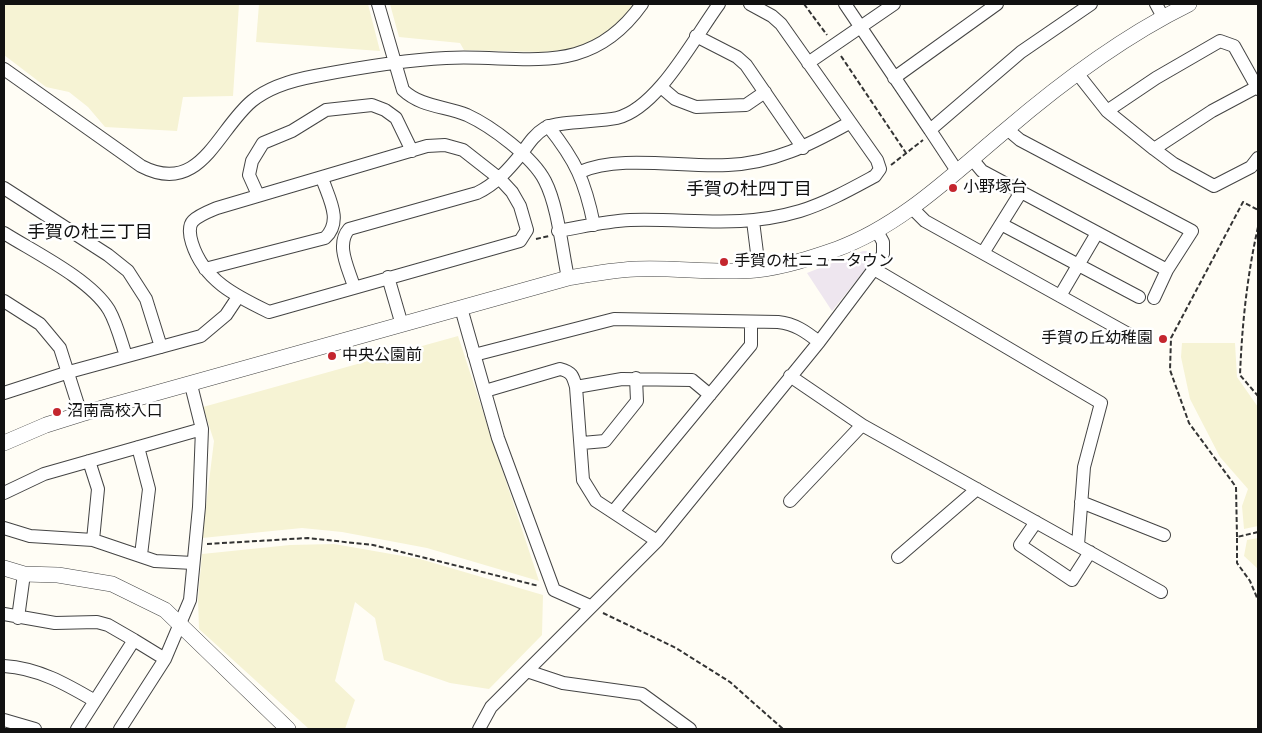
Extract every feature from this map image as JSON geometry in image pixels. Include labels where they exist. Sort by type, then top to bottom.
[{"type":"street","points":[[378,4],[403,90],[410,97],[466,115],[485,126],[521,153],[545,181],[568,278]]},
{"type":"street","points":[[4,69],[141,166],[151,172],[175,174],[199,163],[212,150],[245,108],[264,93],[314,76],[394,64],[446,58],[554,58],[579,54],[610,38],[624,26],[642,4]]},
{"type":"street","points":[[354,287],[342,246],[343,236],[349,229],[477,193],[500,179],[536,134],[548,126],[604,121],[633,113],[661,87],[719,4]]},
{"type":"street","points":[[558,231],[629,220],[727,223],[753,221],[799,212],[829,201],[875,176],[880,169],[877,160],[849,123],[781,24],[772,16],[750,4]]},
{"type":"street","points":[[845,4],[859,28],[957,171]]},
{"type":"street","points":[[808,63],[894,4]]},
{"type":"street","points":[[894,78],[997,4]]},
{"type":"street","points":[[930,130],[1021,52],[1088,4]]},
{"type":"street","points":[[4,443],[46,425],[81,414],[191,385],[568,278],[608,270],[730,271],[758,269],[820,255],[877,231],[912,208],[1007,129],[1077,73],[1123,41],[1159,10],[1189,4]]},
{"type":"street","points":[[696,36],[737,57],[746,65],[803,148]]},
{"type":"street","points":[[1107,110],[1156,78],[1220,41],[1234,46],[1258,88],[1212,112],[1154,148]]},
{"type":"street","points":[[1077,73],[1107,110],[1174,164],[1214,186],[1251,167],[1258,158]]},
{"type":"street","points":[[661,87],[675,99],[696,107],[746,105],[764,92]]},
{"type":"street","points":[[258,195],[250,175],[252,161],[263,143],[292,131],[326,110],[372,105],[385,110],[396,118],[412,151]]},
{"type":"street","points":[[580,172],[589,168],[650,163],[741,164],[803,148],[849,123]]},
{"type":"street","points":[[548,126],[580,172],[594,225]]},
{"type":"street","points":[[1007,129],[1020,140],[1192,231],[1167,270],[1154,298]]},
{"type":"street","points":[[436,146],[463,150],[500,179],[512,192],[520,206],[527,230],[525,236],[520,241],[269,312],[238,297],[213,280],[195,253],[190,237],[194,220],[217,208],[322,178],[412,151],[436,146]]},
{"type":"street","points":[[972,159],[982,171],[1167,270]]},
{"type":"street","points":[[205,270],[326,238],[333,230],[336,222],[322,178]]},
{"type":"street","points":[[4,188],[108,254],[128,271],[146,299],[161,347]]},
{"type":"street","points":[[983,253],[1020,192]]},
{"type":"street","points":[[912,208],[924,221],[1132,336]]},
{"type":"street","points":[[753,221],[758,269]]},
{"type":"street","points":[[1001,224],[1139,297]]},
{"type":"street","points":[[479,729],[491,706],[657,541],[818,342],[874,269],[884,248],[877,231]]},
{"type":"street","points":[[4,233],[80,280],[97,295],[109,309],[117,326],[126,356]]},
{"type":"street","points":[[1060,296],[1097,233]]},
{"type":"street","points":[[874,269],[1101,403],[1084,467],[1078,545]]},
{"type":"street","points":[[388,277],[402,325]]},
{"type":"street","points":[[5,391],[201,336],[226,315],[238,297]]},
{"type":"street","points":[[4,301],[48,331],[60,348],[81,414]]},
{"type":"street","points":[[460,308],[498,438],[554,590],[590,606]]},
{"type":"street","points":[[474,355],[614,319],[790,323],[803,329],[818,342]]},
{"type":"street","points":[[613,512],[751,345],[751,322]]},
{"type":"street","points":[[485,391],[560,369],[568,371],[573,376],[576,388],[582,443],[583,480],[596,501],[657,541]]},
{"type":"street","points":[[790,376],[862,425],[1161,592]]},
{"type":"street","points":[[576,388],[636,378],[692,380],[710,395]]},
{"type":"street","points":[[582,443],[605,441],[638,401],[636,378]]},
{"type":"street","points":[[120,729],[165,659],[190,600],[202,482],[202,430],[191,385]]},
{"type":"street","points":[[790,501],[862,425]]},
{"type":"street","points":[[4,493],[44,474],[202,430]]},
{"type":"street","points":[[138,447],[149,488],[141,555]]},
{"type":"street","points":[[89,461],[98,489],[94,540]]},
{"type":"street","points":[[898,558],[977,489]]},
{"type":"street","points":[[1081,502],[1164,535]]},
{"type":"street","points":[[1036,522],[1020,545],[1072,580],[1090,552]]},
{"type":"street","points":[[5,533],[94,540],[155,561],[193,564]]},
{"type":"street","points":[[4,568],[24,574],[58,574],[112,584],[141,596],[165,610],[180,623],[288,729]]},
{"type":"street","points":[[18,618],[24,574]]},
{"type":"street","points":[[4,614],[18,618],[55,623],[97,622],[108,625],[165,659]]},
{"type":"street","points":[[77,729],[134,640]]},
{"type":"street","points":[[4,666],[38,672],[95,700]]},
{"type":"street","points":[[527,671],[563,683],[642,694],[690,729]]},
{"type":"street","points":[[4,720],[35,729]]},
{"type":"path","points":[[804,4],[834,45],[906,153]]},
{"type":"path","points":[[880,169],[886,168],[906,153],[926,137],[930,130]]},
{"type":"path","points":[[1258,210],[1244,202],[1171,338],[1170,370],[1189,423],[1236,487],[1237,563],[1250,581],[1258,600]]},
{"type":"path","points":[[1258,228],[1251,259],[1242,324],[1240,375],[1258,396]]},
{"type":"path","points":[[525,236],[532,240],[558,231]]},
{"type":"path","points":[[1237,537],[1258,532]]},
{"type":"path","points":[[195,546],[308,538],[373,545],[554,590]]},
{"type":"path","points":[[590,606],[676,648],[730,682],[783,729]]},
{"type":"shaded area","points":[[4,4],[239,4],[233,96],[183,97],[177,131],[105,127],[88,107],[69,92],[46,87],[4,55]]},
{"type":"shaded area","points":[[259,4],[368,4],[380,51],[256,42]]},
{"type":"shaded area","points":[[390,4],[631,4],[633,7],[622,20],[601,37],[573,50],[542,52],[464,50],[460,43],[399,37]]},
{"type":"shaded area","points":[[863,251],[871,251],[876,256],[832,311],[807,273]]},
{"type":"shaded area","points":[[458,336],[539,581],[427,548],[342,532],[302,528],[202,538],[214,441],[203,407]]},
{"type":"shaded area","points":[[1182,343],[1235,343],[1237,377],[1258,407],[1258,526],[1244,529],[1242,506],[1248,489],[1220,457],[1190,399],[1181,357]]},
{"type":"shaded area","points":[[1258,538],[1258,569],[1244,556],[1247,540]]},
{"type":"shaded area","points":[[334,544],[420,559],[543,595],[542,635],[489,689],[450,683],[384,660],[375,618],[355,602],[335,681],[355,700],[345,729],[309,729],[199,629],[198,599],[202,554],[290,545]]},
{"type":"place","name":"小野塚台","points":[[953,188]]},
{"type":"place","name":"手賀の杜ニュータウン","points":[[724,262]]},
{"type":"place","name":"手賀の丘幼稚園","points":[[1163,339]]},
{"type":"place","name":"中央公園前","points":[[332,356]]},
{"type":"place","name":"沼南高校入口","points":[[57,412]]},
{"type":"district","name":"手賀の杜四丁目","points":[[749,190]]},
{"type":"district","name":"手賀の杜三丁目","points":[[90,233]]}]
